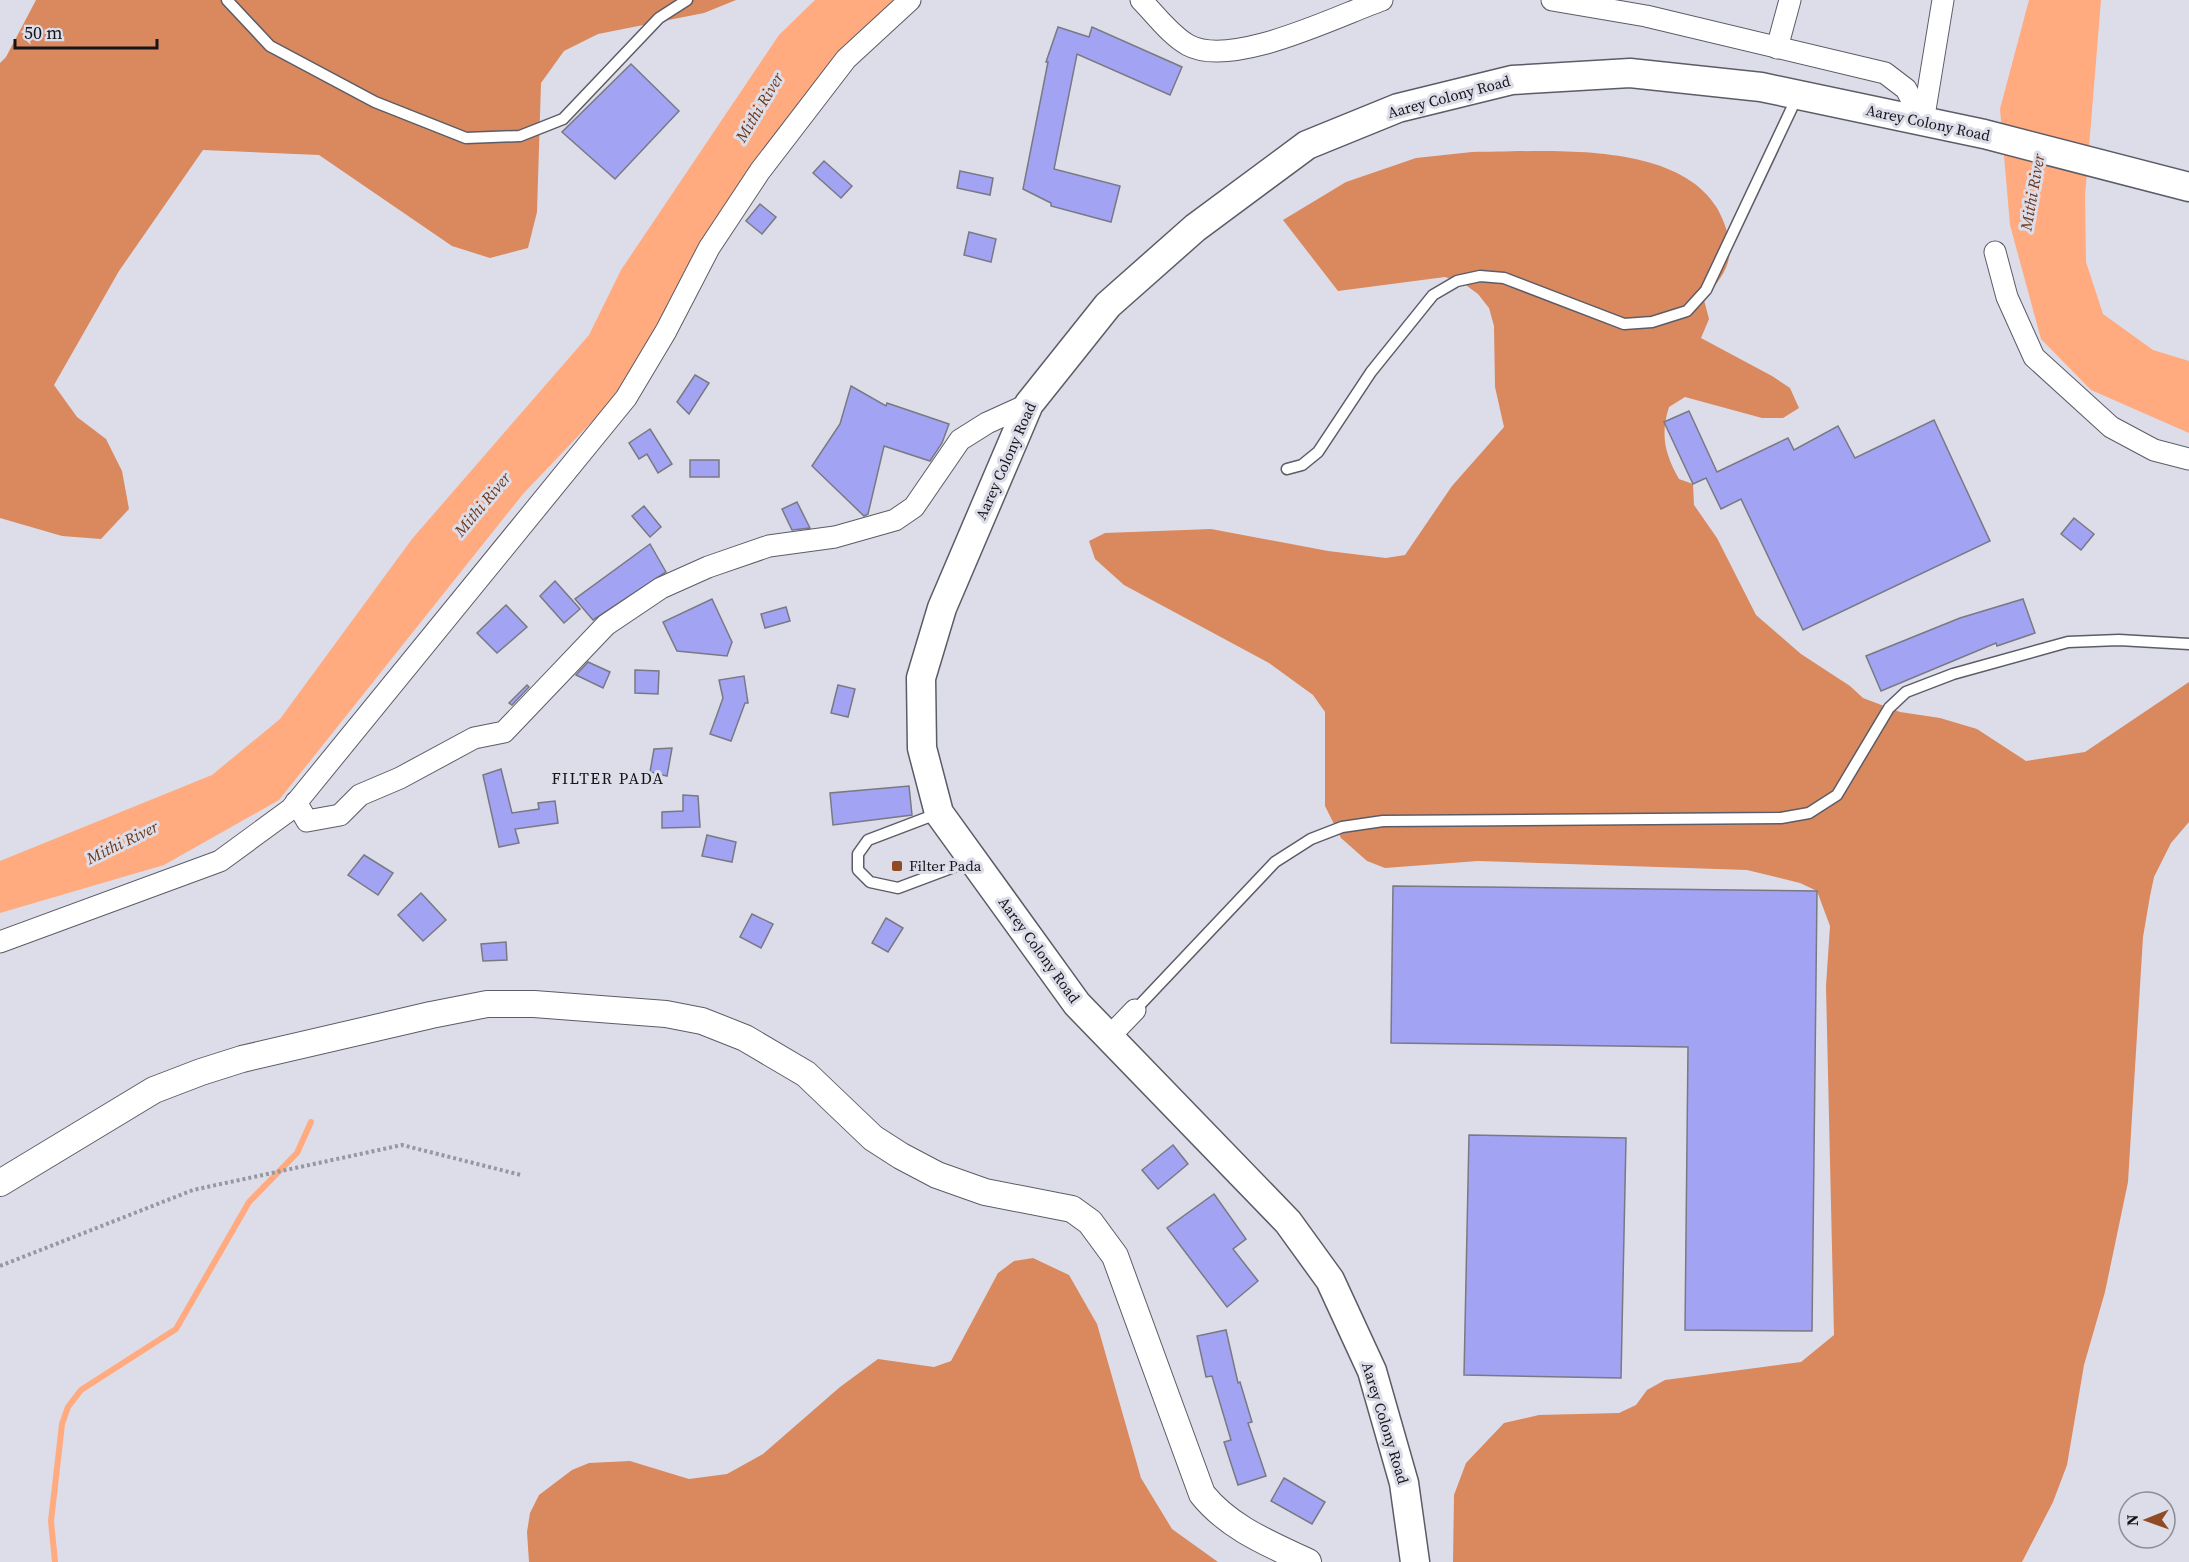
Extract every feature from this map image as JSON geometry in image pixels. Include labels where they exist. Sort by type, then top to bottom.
[{"type":"main road","name":"Aarey Colony Road","points":[[1415,1562],[1404,1483],[1371,1371],[1330,1280],[1288,1222],[1077,1004],[939,813],[922,748],[921,678],[942,608],[1029,404],[1108,305],[1195,228],[1307,145],[1398,108],[1512,80],[1630,73],[1761,87],[1984,134],[2189,187]]},
{"type":"street","points":[[0,942],[220,861],[291,809],[626,398],[666,331],[709,248],[760,171],[846,59],[910,0]]},
{"type":"street","points":[[1141,0],[1186,44],[1202,51],[1233,49],[1283,39],[1382,0]]},
{"type":"street","points":[[1552,0],[1646,16],[1885,72],[1906,89],[1923,122]]},
{"type":"street","points":[[1777,48],[1790,0]]},
{"type":"street","points":[[1923,122],[1943,0]]},
{"type":"street","points":[[1995,252],[2007,297],[2034,357],[2110,427],[2154,450],[2189,459]]},
{"type":"street","points":[[296,802],[307,821],[340,815],[360,795],[400,778],[474,738],[504,732],[606,625],[661,588],[708,567],[769,546],[835,537],[895,520],[914,507],[960,440],[987,423],[1029,404]]},
{"type":"street","points":[[0,1183],[154,1090],[242,1059],[430,1014],[487,1004],[534,1004],[666,1014],[702,1021],[745,1038],[806,1074],[873,1138],[937,1175],[985,1192],[1072,1209],[1090,1222],[1115,1256],[1202,1494],[1216,1512],[1253,1536],[1308,1562]]},
{"type":"street","points":[[1108,1038],[1135,1010]]},
{"type":"lane","points":[[226,0],[270,46],[375,102],[466,138],[520,136],[563,119],[659,18],[687,0]]},
{"type":"lane","points":[[1287,469],[1302,465],[1318,452],[1371,372],[1419,312],[1433,295],[1457,281],[1480,276],[1504,278],[1624,324],[1652,322],[1687,311],[1706,290],[1798,95]]},
{"type":"lane","points":[[1135,1010],[1275,862],[1311,839],[1342,827],[1383,821],[1781,818],[1809,813],[1837,795],[1889,708],[1906,692],[1953,674],[2068,642],[2119,640],[2189,644]]},
{"type":"lane","points":[[939,813],[868,840],[858,854],[858,870],[870,882],[898,888],[973,860]]},
{"type":"path","points":[[0,1266],[193,1190],[402,1145],[521,1175]]},
{"type":"shaded area","points":[[36,0],[736,0],[704,13],[598,34],[564,51],[541,83],[537,212],[528,248],[490,258],[452,246],[319,155],[203,150],[119,271],[54,385],[77,417],[106,439],[122,471],[129,509],[101,539],[62,536],[0,518],[0,63],[6,57]]},
{"type":"shaded area","points":[[1472,152],[1569,152],[1605,154],[1639,160],[1671,170],[1697,186],[1717,208],[1728,236],[1730,251],[1723,274],[1704,300],[1709,319],[1701,338],[1790,388],[1799,408],[1783,418],[1762,418],[1685,397],[1669,407],[1666,417],[1665,444],[1679,479],[1693,484],[1694,505],[1717,538],[1756,615],[1801,654],[1850,686],[1863,698],[1900,712],[1940,718],[1977,729],[2026,761],[2085,752],[2189,682],[2189,822],[2171,843],[2154,877],[2143,937],[2128,1182],[2105,1292],[2084,1365],[2067,1465],[2053,1502],[2022,1562],[1453,1562],[1454,1495],[1466,1463],[1504,1423],[1539,1415],[1619,1413],[1636,1405],[1647,1390],[1665,1380],[1801,1362],[1834,1335],[1826,986],[1830,926],[1817,891],[1800,883],[1747,870],[1478,861],[1385,868],[1367,861],[1341,838],[1325,806],[1325,712],[1313,695],[1269,663],[1124,585],[1095,559],[1089,541],[1105,533],[1211,529],[1328,551],[1386,558],[1405,555],[1452,486],[1504,427],[1495,387],[1494,326],[1489,308],[1478,294],[1463,283],[1445,277],[1338,291],[1283,220],[1346,182],[1416,158]]},
{"type":"shaded area","points":[[1033,1258],[1069,1275],[1097,1324],[1141,1478],[1172,1529],[1218,1562],[529,1562],[527,1532],[530,1513],[539,1495],[572,1470],[589,1463],[630,1461],[689,1479],[727,1474],[763,1454],[840,1387],[878,1359],[934,1367],[951,1361],[998,1273],[1014,1261]]},
{"type":"water","name":"Mithi River","points":[[815,0],[904,0],[836,55],[619,393],[523,494],[279,800],[164,865],[0,913],[0,861],[212,775],[280,719],[412,539],[589,335],[621,270],[779,35]]},
{"type":"water","name":"Mithi River","points":[[2029,0],[2101,0],[2085,196],[2086,262],[2103,314],[2153,350],[2189,361],[2189,433],[2091,390],[2041,339],[2010,225],[2000,109]]},
{"type":"building","points":[[1058,27],[1089,37],[1092,27],[1182,67],[1170,95],[1077,54],[1054,169],[1120,186],[1111,222],[1051,206],[1051,203],[1023,189],[1048,62],[1046,62]]},
{"type":"building","points":[[631,64],[679,111],[615,179],[562,132]]},
{"type":"building","points":[[824,161],[852,186],[841,198],[813,173]]},
{"type":"building","points":[[960,171],[993,178],[990,195],[957,188]]},
{"type":"building","points":[[760,204],[776,217],[762,234],[746,221]]},
{"type":"building","points":[[969,232],[996,239],[991,262],[964,255]]},
{"type":"building","points":[[695,375],[709,383],[689,414],[677,402]]},
{"type":"building","points":[[851,386],[886,406],[887,403],[949,424],[942,443],[930,461],[884,446],[868,514],[864,516],[812,466],[840,424]]},
{"type":"building","points":[[1689,411],[1717,472],[1788,438],[1794,450],[1838,426],[1855,458],[1934,420],[1990,541],[1803,630],[1741,499],[1721,509],[1706,478],[1693,484],[1664,422]]},
{"type":"building","points":[[650,429],[672,464],[658,473],[647,454],[639,459],[629,443]]},
{"type":"building","points":[[690,460],[719,460],[719,477],[690,477]]},
{"type":"building","points":[[797,502],[810,528],[792,530],[782,509]]},
{"type":"building","points":[[644,506],[661,527],[650,537],[632,516]]},
{"type":"building","points":[[2074,518],[2094,534],[2081,550],[2061,534]]},
{"type":"building","points":[[650,544],[666,572],[593,620],[575,599]]},
{"type":"building","points":[[555,581],[580,609],[564,623],[540,596]]},
{"type":"building","points":[[712,599],[732,642],[727,656],[677,651],[663,622]]},
{"type":"building","points":[[2023,599],[2035,633],[1997,646],[1996,643],[1881,691],[1866,656],[1960,618]]},
{"type":"building","points":[[506,605],[527,627],[497,653],[477,633]]},
{"type":"building","points":[[786,607],[790,621],[765,628],[761,614]]},
{"type":"building","points":[[588,662],[610,672],[603,688],[576,675]]},
{"type":"building","points":[[635,670],[659,671],[658,694],[635,693]]},
{"type":"building","points":[[744,676],[748,703],[745,703],[731,741],[710,734],[723,698],[719,680]]},
{"type":"building","points":[[527,685],[529,687],[512,705],[509,703]]},
{"type":"building","points":[[838,685],[855,689],[848,717],[831,713]]},
{"type":"building","points":[[672,748],[667,776],[650,772],[654,749]]},
{"type":"building","points":[[501,769],[512,813],[539,809],[538,803],[555,801],[558,823],[515,829],[519,843],[499,847],[483,775]]},
{"type":"building","points":[[909,786],[912,815],[833,825],[830,793]]},
{"type":"building","points":[[683,795],[698,796],[700,827],[662,828],[662,812],[683,811]]},
{"type":"building","points":[[707,835],[736,842],[732,862],[702,856]]},
{"type":"building","points":[[364,855],[393,873],[378,895],[348,875]]},
{"type":"building","points":[[1393,886],[1817,891],[1812,1331],[1685,1330],[1688,1047],[1391,1043]]},
{"type":"building","points":[[421,893],[446,920],[423,941],[398,915]]},
{"type":"building","points":[[752,914],[773,924],[761,948],[740,937]]},
{"type":"building","points":[[886,918],[903,928],[888,952],[872,943]]},
{"type":"building","points":[[506,942],[507,960],[483,961],[481,944]]},
{"type":"building","points":[[1469,1135],[1626,1138],[1621,1378],[1464,1375]]},
{"type":"building","points":[[1173,1145],[1188,1164],[1158,1189],[1142,1170]]},
{"type":"building","points":[[1214,1194],[1246,1239],[1233,1249],[1258,1281],[1227,1307],[1167,1228]]},
{"type":"building","points":[[1226,1330],[1238,1383],[1240,1382],[1252,1422],[1248,1423],[1266,1476],[1238,1485],[1224,1442],[1231,1440],[1212,1376],[1206,1377],[1197,1336]]},
{"type":"building","points":[[1284,1478],[1325,1502],[1312,1524],[1271,1501]]},
{"type":"waterway","points":[[55,1562],[51,1521],[62,1424],[68,1407],[81,1390],[176,1329],[249,1202],[297,1153],[311,1122]]},
{"type":"place","name":"Filter Pada","points":[[897,866]]},
{"type":"district","name":"FILTER PADA","points":[[608,778]]}]
